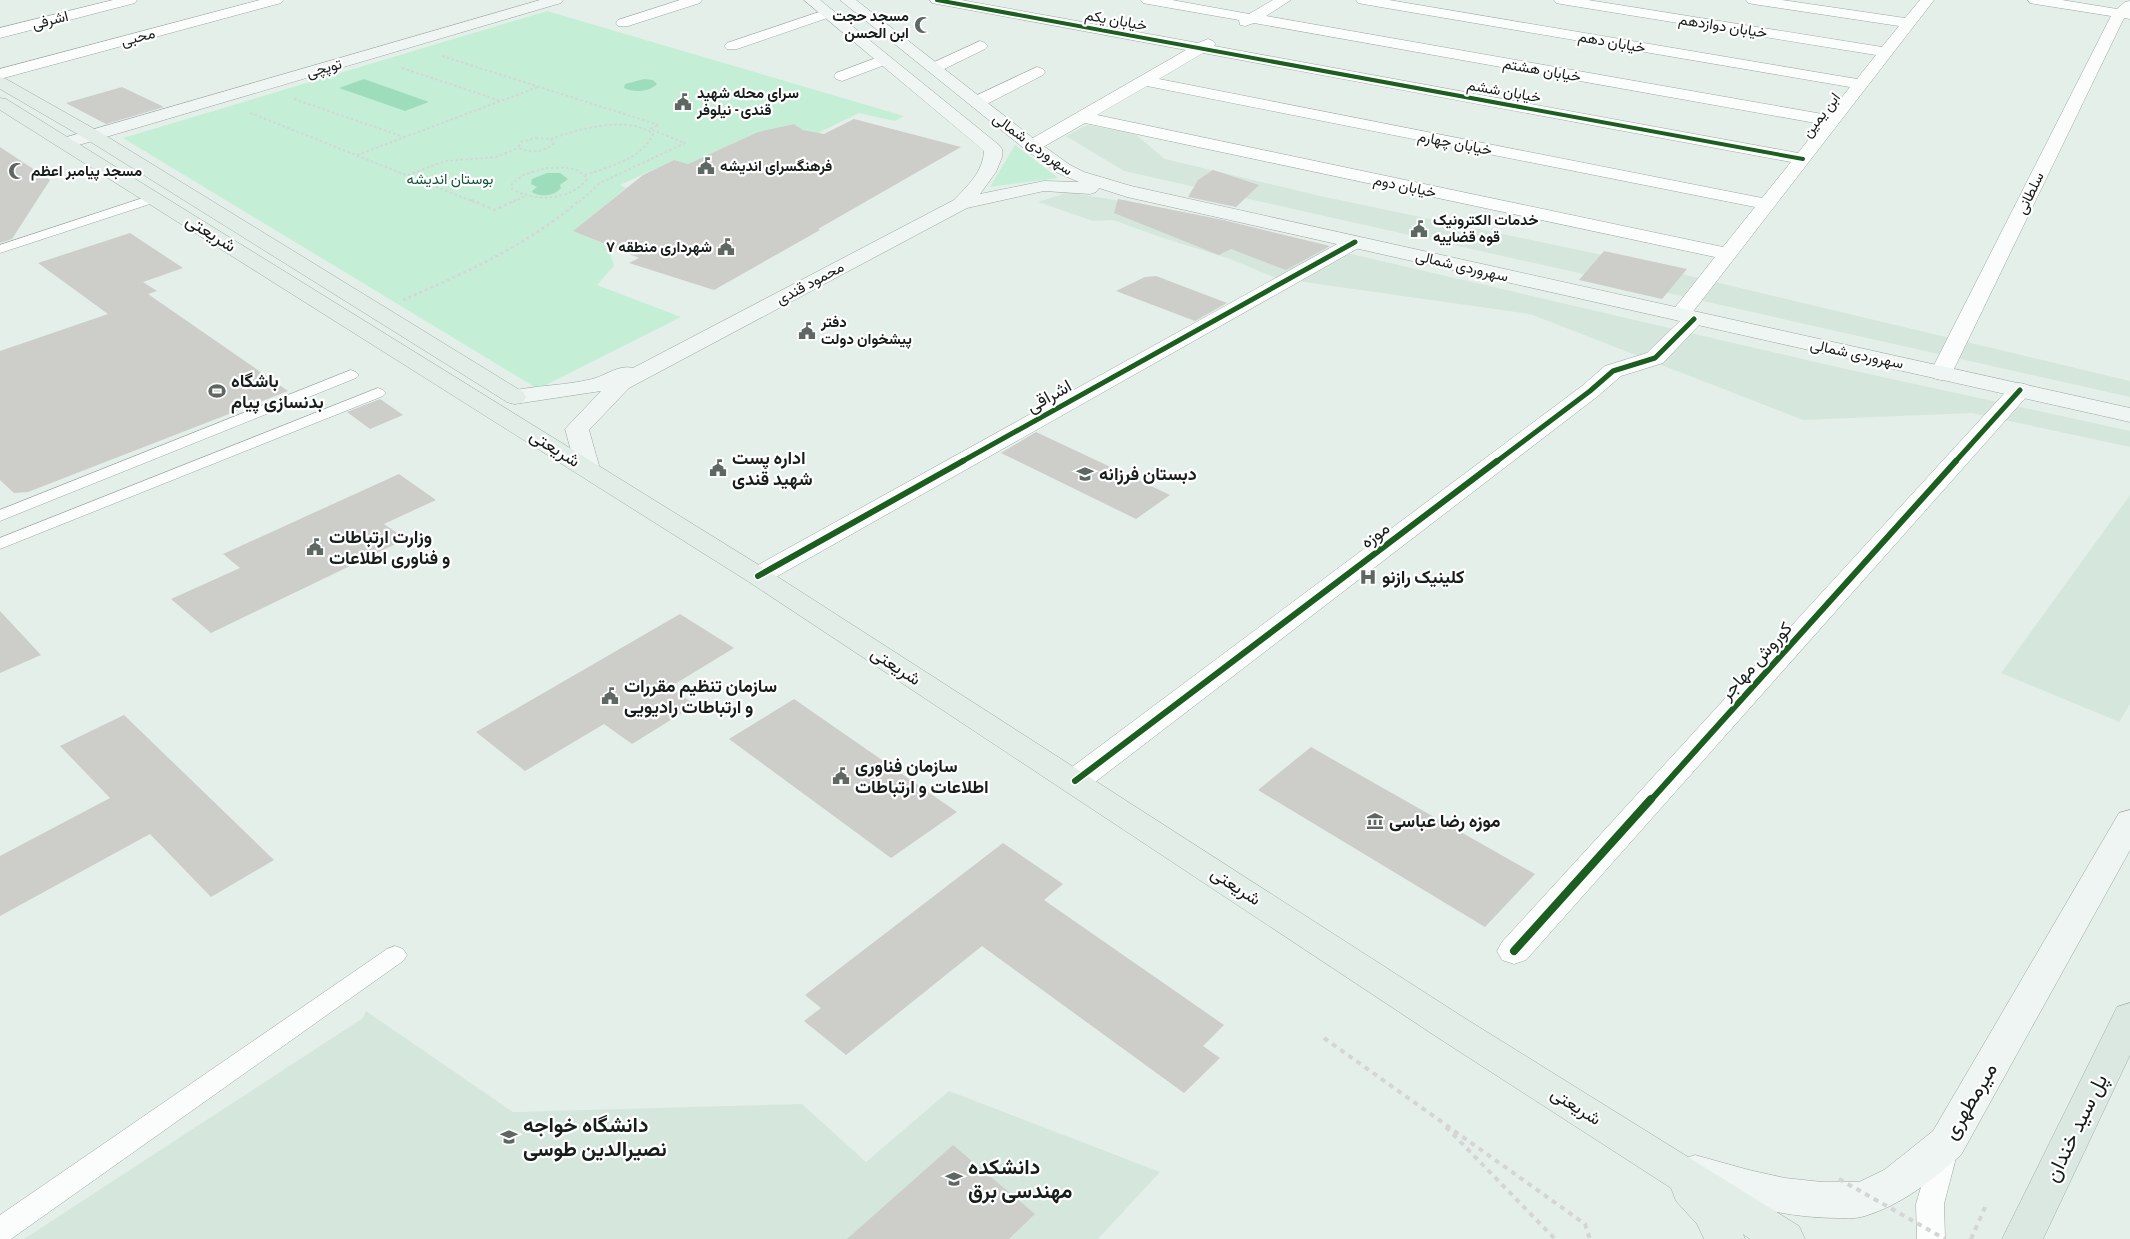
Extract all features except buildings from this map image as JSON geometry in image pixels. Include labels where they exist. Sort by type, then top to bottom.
[{"type":"highway","name":"پل سید خندان","points":[[2022,1239],[2130,1017]]},
{"type":"main road","name":"توپچی","points":[[66,143],[556,0]]},
{"type":"main road","name":"سهروردی شمالی","points":[[812,0],[993,149],[994,160],[989,172],[961,204]]},
{"type":"main road","name":"سهروردی شمالی","points":[[847,0],[1032,146],[1064,169],[1078,176],[1127,191],[2130,415]]},
{"type":"main road","name":"شریعتی","points":[[0,82],[92,135],[515,396]]},
{"type":"main road","name":"شریعتی","points":[[0,103],[758,576],[1453,1029],[1785,1239]]},
{"type":"main road","points":[[961,204],[1044,186],[1127,191]]},
{"type":"main road","name":"محمود قندی","points":[[588,469],[577,429],[621,383],[961,204]]},
{"type":"main road","name":"محمود قندی","points":[[515,396],[598,384],[658,363]]},
{"type":"main road","name":"میرمطهری","points":[[1665,1163],[1754,1191],[1816,1201],[1863,1199],[1888,1188],[1947,1143],[2130,821]]},
{"type":"main road","points":[[1665,1163],[1711,1211],[1725,1239]]},
{"type":"street","name":"اشرفی","points":[[0,33],[130,0]]},
{"type":"street","name":"محبی","points":[[0,74],[276,0]]},
{"type":"street","points":[[623,23],[695,0]]},
{"type":"street","name":"خیابان یکم","points":[[937,0],[1201,48]]},
{"type":"street","name":"خیابان هشتم","points":[[1148,0],[1832,121]]},
{"type":"street","points":[[1235,28],[1284,0]]},
{"type":"street","name":"خیابان دهم","points":[[1363,0],[1861,84]]},
{"type":"street","name":"خیابان دوازدهم","points":[[1561,0],[1886,52]]},
{"type":"street","points":[[1753,0],[1909,24]]},
{"type":"street","name":"ابن یمین","points":[[1687,317],[1728,254],[1927,0]]},
{"type":"street","points":[[2035,0],[2126,11]]},
{"type":"street","name":"سلطانی","points":[[1941,373],[2126,11]]},
{"type":"street","points":[[732,46],[828,14]]},
{"type":"street","points":[[1032,146],[1218,38]]},
{"type":"street","points":[[934,68],[980,46]]},
{"type":"street","name":"خیابان ششم","points":[[1201,48],[1802,159]]},
{"type":"street","points":[[842,76],[884,60]]},
{"type":"street","points":[[977,102],[1037,72]]},
{"type":"street","name":"خیابان چهارم","points":[[1144,81],[1767,204]]},
{"type":"street","name":"خیابان دوم","points":[[1082,117],[1728,254]]},
{"type":"street","name":"اشراقی","points":[[758,576],[1355,242]]},
{"type":"street","name":"موزه","points":[[1074,781],[1590,391],[1613,371],[1655,358],[1687,317]]},
{"type":"street","name":"کوروش مهاجر","points":[[1514,951],[2020,390]]},
{"type":"lane","points":[[0,248],[155,198]]},
{"type":"lane","points":[[0,516],[351,375]]},
{"type":"lane","points":[[0,544],[378,393]]},
{"type":"lane","points":[[0,1231],[395,955]]},
{"type":"lane","points":[[1931,1239],[1930,1204],[1947,1143]]},
{"type":"path","points":[[442,56],[659,125],[649,129]]},
{"type":"path","points":[[402,68],[501,101]]},
{"type":"path","points":[[356,155],[538,87]]},
{"type":"path","points":[[298,95],[290,98],[405,137]]},
{"type":"path","points":[[254,109],[245,111],[494,210],[526,196]]},
{"type":"path","points":[[377,312],[462,274],[509,249],[556,221],[600,184],[685,144],[638,126],[591,127],[551,140],[536,138],[525,140],[519,144],[518,148]]},
{"type":"path","points":[[585,175],[620,162],[647,148],[653,134],[649,129]]},
{"type":"path","points":[[407,175],[445,161],[496,157],[518,148],[532,152],[544,150],[552,146],[554,143],[551,140]]},
{"type":"path","points":[[565,168],[580,171],[587,179],[585,184],[571,192],[549,197],[526,196],[512,189],[512,184],[516,179],[534,170],[565,168]]},
{"type":"path","points":[[1324,1038],[1585,1224],[1590,1239]]},
{"type":"path","points":[[1439,1120],[1555,1239]]},
{"type":"path","points":[[1839,1179],[1945,1239]]},
{"type":"path","points":[[1971,1239],[1986,1205]]},
{"type":"shaded area","points":[[364,79],[429,102],[405,111],[339,88]]},
{"type":"shaded area","points":[[644,79],[653,80],[657,84],[650,89],[642,91],[632,91],[624,88],[625,84]]},
{"type":"shaded area","points":[[1087,125],[1135,134],[1165,159],[1325,197],[1598,254],[2130,381],[2130,397],[1124,171],[1066,136]]},
{"type":"shaded area","points":[[547,173],[560,173],[568,179],[560,185],[561,188],[558,191],[552,194],[541,195],[533,193],[532,191],[537,187],[531,184],[532,179]]},
{"type":"shaded area","points":[[1068,192],[1132,203],[1846,369],[2130,431],[2130,447],[1972,413],[1803,420],[1530,314],[1276,278],[1230,259],[1113,220],[1093,221],[1038,202]]},
{"type":"shaded area","points":[[2130,495],[2130,704],[2119,722],[2001,673]]},
{"type":"shaded area","name":"دانشگاه خواجه نصیرالدین طوسی","points":[[366,1011],[513,1112],[802,1104],[866,1162],[949,1091],[1160,1172],[1098,1239],[24,1239],[363,1018]]},
{"type":"green space","name":"بوستان اندیشه","points":[[547,11],[904,116],[895,121],[859,113],[818,133],[803,130],[794,124],[758,132],[688,164],[674,160],[620,185],[626,188],[573,231],[613,248],[611,256],[614,266],[597,285],[681,317],[538,389],[123,138]]},
{"type":"green space","points":[[1015,145],[1058,178],[990,187]]},
{"type":"cycle path","points":[[937,0],[1803,159]]},
{"type":"cycle path","points":[[758,576],[1355,242]]},
{"type":"cycle path","points":[[1075,781],[1590,391],[1613,371],[1655,358],[1694,319]]},
{"type":"cycle path","points":[[1514,951],[2020,390]]},
{"type":"place","name":"مسجد حجت ابن الحسن","points":[[923,25]]},
{"type":"place","name":"سرای محله شهید قندی - نیلوفر","points":[[683,102]]},
{"type":"place","name":"فرهنگسرای اندیشه","points":[[706,166]]},
{"type":"place","name":"مسجد پیامبر اعظم","points":[[17,171]]},
{"type":"place","name":"خدمات الکترونیک قوه قضاییه","points":[[1419,229]]},
{"type":"place","name":"شهرداری منطقه ۷","points":[[726,247]]},
{"type":"place","name":"دفتر پیشخوان دولت","points":[[807,331]]},
{"type":"place","name":"باشگاه بدنسازی پیام","points":[[217,391]]},
{"type":"place","name":"اداره پست شهید قندی","points":[[718,468]]},
{"type":"place","name":"دبستان فرزانه","points":[[1085,474]]},
{"type":"place","name":"وزارت ارتباطات و فناوری اطلاعات","points":[[315,547]]},
{"type":"place","name":"کلینیک رازنو","points":[[1368,577]]},
{"type":"place","name":"سازمان تنظیم مقررات و ارتباطات رادیویی","points":[[610,696]]},
{"type":"place","name":"سازمان فناوری اطلاعات و ارتباطات","points":[[841,776]]},
{"type":"place","name":"موزه رضا عباسی","points":[[1375,821]]},
{"type":"place","name":"دانشگاه خواجه نصیرالدین طوسی","points":[[509,1137]]},
{"type":"place","name":"دانشکده مهندسی برق","points":[[954,1179]]}]
